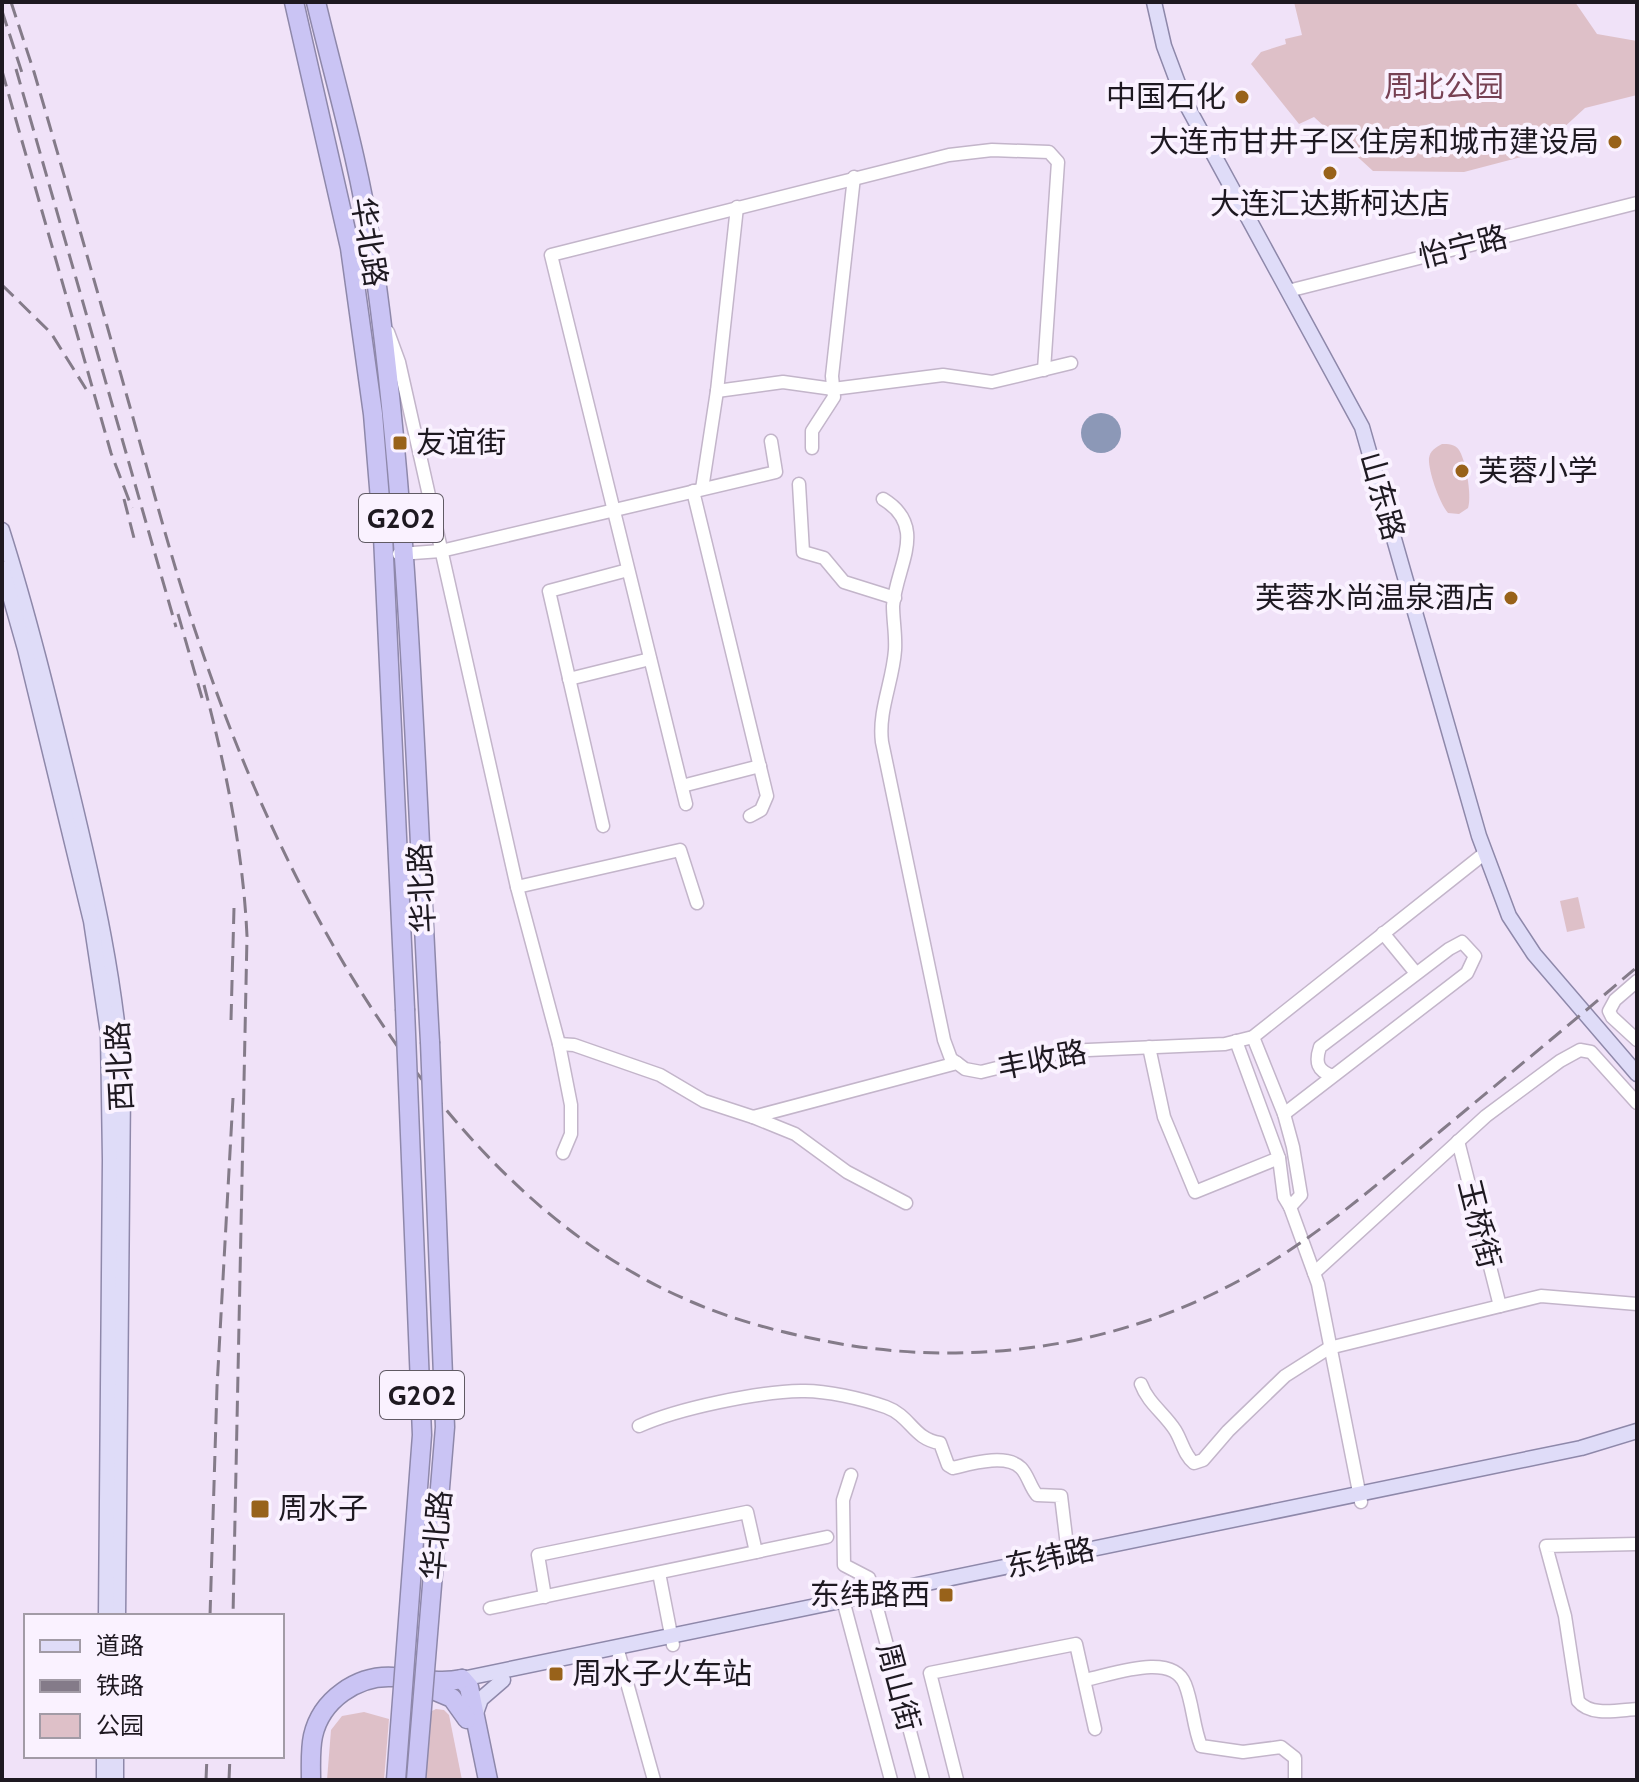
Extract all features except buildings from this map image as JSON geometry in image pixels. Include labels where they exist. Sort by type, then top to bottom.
[{"type":"highway","name":"华北路","points":[[294,2],[350,248],[394,554],[430,1042],[445,1427],[416,1780]]},
{"type":"highway","name":"华北路","points":[[316,2],[360,184],[392,413],[405,1009],[422,1435],[396,1780]]},
{"type":"highway","points":[[311,1780],[316,1726],[330,1703],[346,1689],[381,1677],[464,1685]]},
{"type":"highway","points":[[320,1780],[324,1735],[333,1716],[344,1703],[363,1691],[385,1685],[433,1690],[464,1685]]},
{"type":"highway","points":[[464,1685],[488,1780]]},
{"type":"highway","points":[[433,1690],[452,1698],[471,1717],[479,1780]]},
{"type":"main road","name":"山东路","points":[[1154,2],[1164,46],[1185,102],[1362,427],[1501,899],[1520,936],[1637,1074]]},
{"type":"main road","name":"西北路","points":[[2,530],[37,645],[102,918],[120,1031],[123,1088],[118,1614]]},
{"type":"main road","name":"西北路","points":[[2,568],[25,649],[91,921],[108,1033],[111,1131],[106,1614]]},
{"type":"main road","name":"东纬路","points":[[464,1685],[1360,1498],[1581,1448],[1637,1431]]},
{"type":"main road","name":"东纬路","points":[[874,1598],[1068,1554],[1583,1456],[1637,1440]]},
{"type":"main road","name":"东纬路","points":[[464,1685],[503,1680],[618,1651]]},
{"type":"main road","points":[[471,1717],[481,1699],[503,1680]]},
{"type":"main road","points":[[104,1758],[104,1780]]},
{"type":"main road","points":[[116,1758],[116,1780]]},
{"type":"street","points":[[686,804],[551,255],[949,155],[992,150],[1049,152],[1058,162],[1044,370]]},
{"type":"street","points":[[812,448],[812,431],[834,397],[832,376],[854,177]]},
{"type":"street","name":"怡宁路","points":[[1288,291],[1637,203]]},
{"type":"street","points":[[737,207],[717,391],[697,490],[767,796],[761,810],[750,816]]},
{"type":"street","points":[[379,310],[399,362],[517,887],[559,1044],[571,1105],[571,1134],[563,1153]]},
{"type":"street","points":[[717,391],[783,382],[833,389],[943,375],[992,382],[1071,363]]},
{"type":"street","points":[[394,554],[441,551],[776,472],[771,441]]},
{"type":"street","points":[[799,484],[803,552],[824,558],[844,582],[895,598]]},
{"type":"street","points":[[883,499],[897,508],[907,528],[907,549],[895,598],[895,649],[880,726],[882,742],[944,1040],[951,1059],[957,1063]]},
{"type":"street","points":[[603,826],[549,591],[628,570]]},
{"type":"street","points":[[569,679],[650,659]]},
{"type":"street","points":[[682,786],[760,766]]},
{"type":"street","points":[[517,887],[680,850],[697,903]]},
{"type":"street","name":"丰收路","points":[[753,1117],[957,1063],[965,1069],[981,1072],[1065,1051],[1225,1044],[1253,1037],[1485,853]]},
{"type":"street","points":[[1383,933],[1415,972]]},
{"type":"street","points":[[1284,1114],[1467,973],[1475,956],[1462,942],[1415,972],[1320,1047],[1317,1065],[1333,1076]]},
{"type":"street","points":[[1637,981],[1615,1000],[1609,1011],[1637,1040]]},
{"type":"street","points":[[1253,1037],[1284,1114],[1293,1147],[1301,1195],[1290,1207]]},
{"type":"street","points":[[1236,1041],[1279,1158],[1284,1197],[1314,1273],[1360,1498]]},
{"type":"street","points":[[559,1044],[574,1045],[660,1075],[704,1101],[795,1134],[847,1172],[906,1203]]},
{"type":"street","points":[[1149,1047],[1164,1117],[1195,1192],[1279,1158]]},
{"type":"street","points":[[1314,1273],[1486,1116],[1560,1061],[1580,1050],[1591,1052],[1637,1103]]},
{"type":"street","name":"玉桥街","points":[[1458,1141],[1500,1306]]},
{"type":"street","points":[[1141,1384],[1147,1398],[1176,1431],[1194,1463],[1203,1460],[1285,1376],[1329,1348],[1541,1296],[1637,1304]]},
{"type":"street","points":[[639,1426],[661,1416],[757,1396],[804,1390],[891,1408],[908,1420],[927,1441],[940,1443],[948,1465],[953,1468],[978,1461],[1010,1462],[1021,1467],[1037,1495],[1061,1496],[1068,1554]]},
{"type":"street","points":[[851,1475],[843,1500],[844,1565],[869,1578],[874,1598]]},
{"type":"street","points":[[545,1597],[538,1555],[747,1512],[756,1552]]},
{"type":"street","points":[[490,1608],[827,1537]]},
{"type":"street","points":[[1637,1544],[1546,1546],[1565,1616],[1578,1701],[1583,1707],[1594,1711],[1637,1709]]},
{"type":"street","points":[[659,1573],[672,1640]]},
{"type":"street","name":"周山街","points":[[874,1598],[923,1780]]},
{"type":"street","name":"周山街","points":[[845,1604],[891,1780]]},
{"type":"street","points":[[957,1780],[930,1673],[1076,1644],[1095,1729]]},
{"type":"street","points":[[618,1651],[654,1780]]},
{"type":"street","points":[[1085,1680],[1155,1665],[1168,1667],[1185,1683],[1201,1746],[1243,1752],[1281,1747],[1295,1758],[1295,1780]]},
{"type":"green space","name":"周北公园","points":[[1294,2],[1575,2],[1597,34],[1637,41],[1637,95],[1585,108],[1536,153],[1464,172],[1373,171],[1314,117],[1299,124],[1251,64],[1261,52],[1286,44],[1285,39],[1302,35]]},
{"type":"green space","points":[[1442,444],[1457,448],[1466,470],[1469,503],[1468,508],[1459,514],[1448,513],[1445,509],[1430,471],[1430,456]]},
{"type":"green space","points":[[1578,897],[1585,928],[1567,932],[1560,901]]},
{"type":"green space","points":[[444,1710],[449,1715],[462,1780],[423,1780],[430,1712]]},
{"type":"green space","points":[[364,1712],[389,1719],[384,1780],[327,1780],[331,1730],[342,1716]]},
{"type":"water","points":[[1101,413],[1115,419],[1121,433],[1115,447],[1101,453],[1087,447],[1081,433],[1087,419]]},
{"type":"railway","points":[[11,2],[46,113],[189,612],[233,736],[275,833],[325,930],[382,1024],[448,1111],[521,1189],[602,1254],[692,1302],[724,1314],[791,1334],[875,1349],[925,1353],[1026,1348],[1125,1328],[1219,1291],[1308,1238],[1390,1174],[1637,967]]},
{"type":"railway","points":[[2,11],[24,79]]},
{"type":"railway","points":[[16,69],[176,627]]},
{"type":"railway","points":[[2,71],[111,453],[132,508]]},
{"type":"railway","points":[[2,285],[51,333],[86,389]]},
{"type":"railway","points":[[124,499],[135,542]]},
{"type":"railway","points":[[178,614],[202,698]]},
{"type":"railway","points":[[204,685],[232,810],[242,872],[247,936],[233,1614]]},
{"type":"railway","points":[[231,1020],[234,908]]},
{"type":"railway","points":[[210,1614],[217,1387],[233,1098]]},
{"type":"railway","points":[[206,1780],[207,1758]]},
{"type":"railway","points":[[229,1780],[230,1758]]},
{"type":"place","name":"中国石化","points":[[1242,97]]},
{"type":"place","name":"大连市甘井子区住房和城市建设局","points":[[1615,142]]},
{"type":"place","name":"大连汇达斯柯达店","points":[[1330,173]]},
{"type":"place","name":"友谊街","points":[[400,443]]},
{"type":"place","name":"芙蓉小学","points":[[1462,471]]},
{"type":"place","name":"芙蓉水尚温泉酒店","points":[[1511,598]]},
{"type":"place","name":"周水子","points":[[260,1509]]},
{"type":"place","name":"东纬路西","points":[[946,1595]]},
{"type":"place","name":"周水子火车站","points":[[556,1674]]}]
